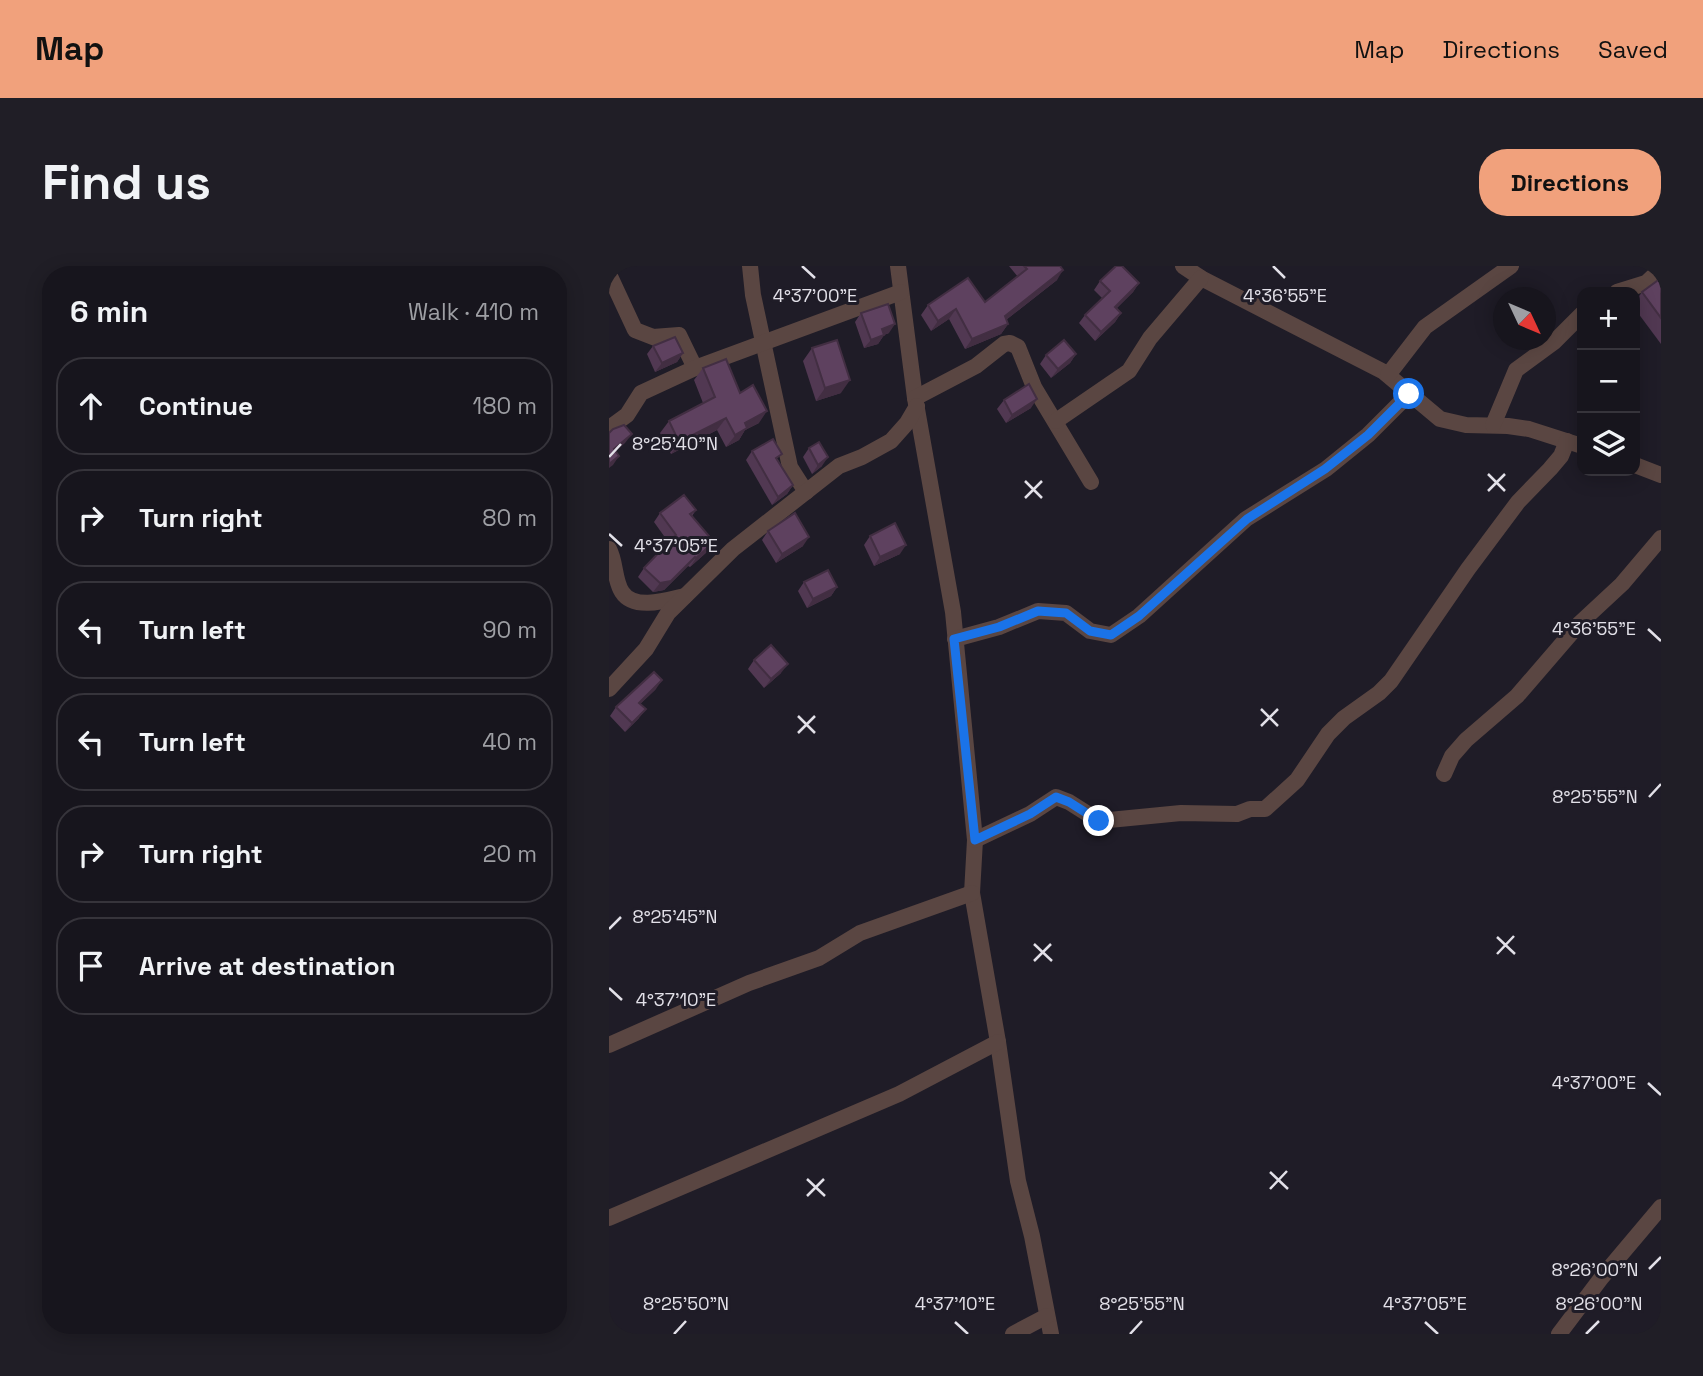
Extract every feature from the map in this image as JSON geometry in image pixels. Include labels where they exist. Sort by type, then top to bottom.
[{"type":"street","points":[[750,266],[753,295],[790,467],[806,492]]},
{"type":"street","points":[[898,266],[916,402],[953,612],[975,840],[972,893],[998,1042],[1017,1181],[1032,1236],[1051,1334]]},
{"type":"street","points":[[975,840],[1030,814],[1056,797],[1099,821],[1181,813],[1237,814],[1272,804],[1297,780],[1328,734],[1391,681],[1518,502],[1574,444],[1529,429],[1466,425],[1440,419],[1388,375],[1201,278],[1183,266]]},
{"type":"street","points":[[1388,375],[1425,327],[1511,266]]},
{"type":"street","points":[[1633,287],[1646,283],[1661,270]]},
{"type":"street","points":[[609,274],[635,330],[653,337],[679,335],[695,368]]},
{"type":"street","points":[[1056,421],[1129,371],[1150,338],[1201,278]]},
{"type":"street","points":[[609,428],[627,415],[641,394],[695,368],[901,292]]},
{"type":"street","points":[[1493,425],[1516,370],[1554,342],[1577,319]]},
{"type":"street","points":[[609,689],[646,649],[669,613],[733,549],[839,466],[891,441],[907,423],[916,402],[976,366],[1004,344],[1010,343],[1018,347],[1034,387],[1091,482]]},
{"type":"street","points":[[954,639],[999,627],[1038,611],[1066,613],[1090,631],[1111,635],[1139,616],[1247,519],[1325,469],[1368,435],[1409,394]]},
{"type":"street","points":[[1640,467],[1661,475]]},
{"type":"street","points":[[1444,775],[1451,756],[1517,696],[1580,623],[1622,584],[1661,538]]},
{"type":"street","points":[[609,549],[622,592],[630,598],[643,602],[685,596]]},
{"type":"street","points":[[643,602],[657,631]]},
{"type":"street","points":[[609,1045],[749,983],[819,958],[860,933],[972,893]]},
{"type":"street","points":[[609,1218],[899,1094],[998,1042]]},
{"type":"street","points":[[1561,1333],[1602,1277],[1661,1207]]},
{"type":"street","points":[[1013,1334],[1047,1316]]},
{"type":"building","points":[[1024,266],[1060,266],[1063,270],[1005,316],[1008,324],[972,339],[956,309],[938,321],[928,305],[968,278],[985,302],[1027,269]]},
{"type":"building","points":[[1116,266],[1122,266],[1139,283],[1115,307],[1121,313],[1101,332],[1085,315],[1110,291],[1100,281]]},
{"type":"building","points":[[1661,278],[1661,318],[1642,292]]},
{"type":"building","points":[[888,304],[895,324],[882,329],[884,335],[871,340],[861,313]]},
{"type":"building","points":[[675,337],[683,353],[662,363],[653,346]]},
{"type":"building","points":[[837,340],[850,380],[825,388],[812,348]]},
{"type":"building","points":[[1064,340],[1076,354],[1058,369],[1046,355]]},
{"type":"building","points":[[726,359],[740,393],[753,385],[767,411],[745,423],[747,428],[735,435],[726,418],[679,442],[669,421],[715,397],[703,368]]},
{"type":"building","points":[[1029,384],[1037,399],[1012,415],[1004,400]]},
{"type":"building","points":[[624,425],[632,434],[614,449],[619,456],[609,464],[609,433]]},
{"type":"building","points":[[773,439],[782,454],[776,458],[793,485],[778,497],[752,451]]},
{"type":"building","points":[[819,442],[828,457],[818,465],[809,448]]},
{"type":"building","points":[[684,495],[696,510],[690,514],[714,542],[671,581],[660,583],[644,568],[676,535],[660,513]]},
{"type":"building","points":[[795,513],[809,537],[782,554],[768,531]]},
{"type":"building","points":[[895,523],[906,545],[880,557],[870,536]]},
{"type":"building","points":[[828,570],[837,587],[813,599],[804,582]]},
{"type":"building","points":[[771,645],[788,664],[771,679],[754,660]]},
{"type":"building","points":[[654,672],[662,680],[639,703],[646,709],[632,723],[616,707]]},
{"type":"route","points":[[1099,821],[1056,797],[1030,814],[975,840],[954,639],[999,627],[1038,611],[1066,613],[1090,631],[1111,635],[1139,616],[1247,519],[1325,469],[1368,435],[1409,394]]}]
